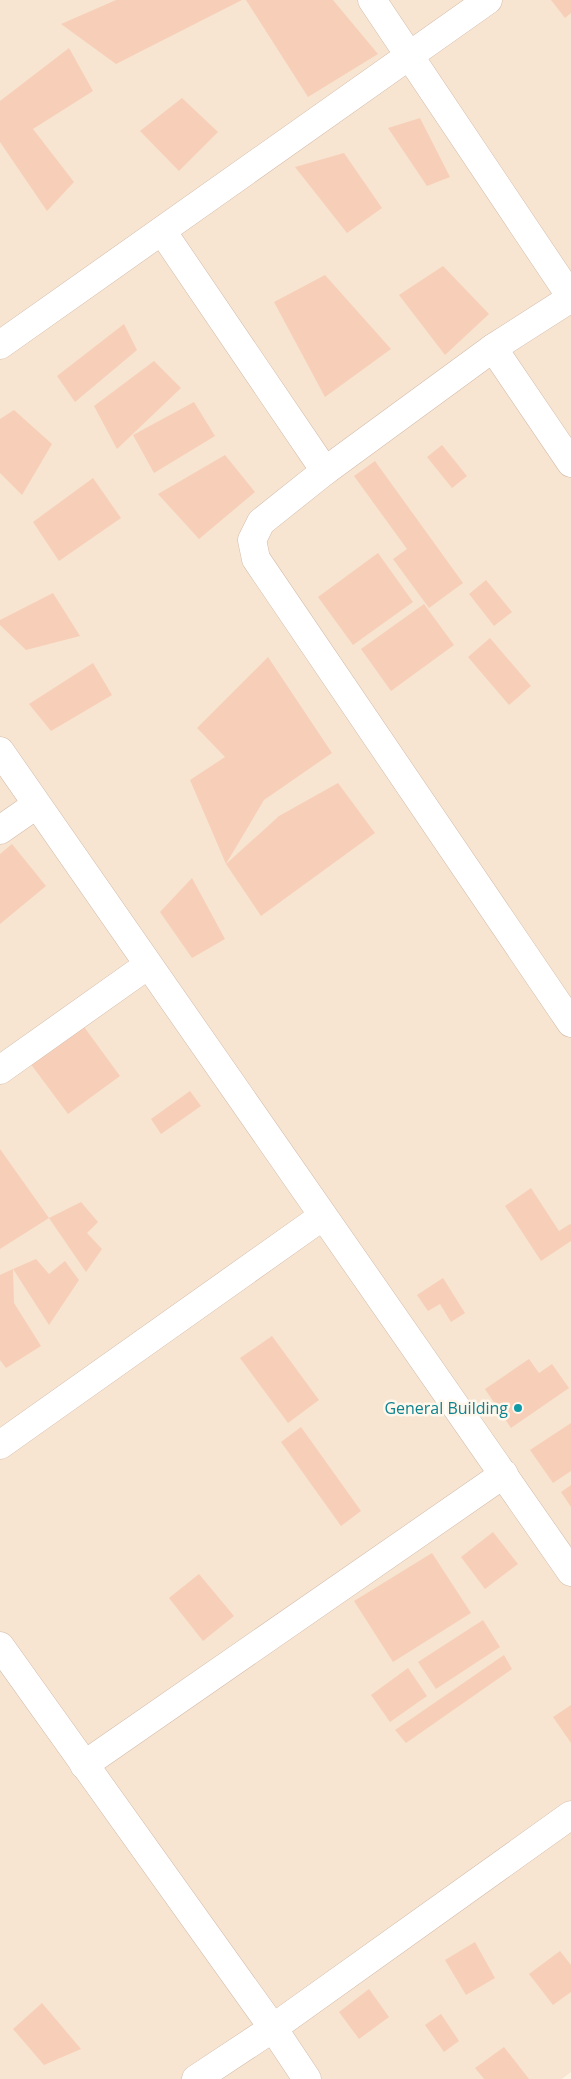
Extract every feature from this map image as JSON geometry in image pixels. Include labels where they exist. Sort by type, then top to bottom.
[{"type":"street","points":[[372,0],[571,298],[494,348],[325,472],[260,522],[252,540],[256,559],[571,1022]]},
{"type":"street","points":[[0,345],[488,0]]},
{"type":"street","points":[[162,231],[325,472]]},
{"type":"street","points":[[494,348],[571,462]]},
{"type":"street","points":[[0,751],[571,1572]]},
{"type":"street","points":[[0,830],[36,805]]},
{"type":"street","points":[[0,1070],[148,965]]},
{"type":"street","points":[[0,1445],[324,1216]]},
{"type":"street","points":[[84,1766],[504,1474]]},
{"type":"street","points":[[0,1646],[273,2028],[306,2079]]},
{"type":"street","points":[[196,2079],[273,2028],[571,1815]]},
{"type":"shaded area","points":[[0,0],[571,0],[571,2072],[562,2079],[0,2079]]},
{"type":"building","points":[[116,0],[242,0],[116,64],[61,24]]},
{"type":"building","points":[[246,0],[333,0],[378,54],[308,97]]},
{"type":"building","points":[[551,0],[571,0],[571,13],[565,18]]},
{"type":"building","points":[[69,48],[93,91],[33,129],[74,182],[47,211],[0,142],[0,101]]},
{"type":"building","points":[[182,98],[218,132],[179,171],[140,131]]},
{"type":"building","points":[[420,118],[450,177],[427,186],[388,128]]},
{"type":"building","points":[[344,153],[382,208],[347,233],[295,167]]},
{"type":"building","points":[[443,266],[489,314],[445,355],[399,295]]},
{"type":"building","points":[[325,275],[391,349],[325,397],[274,302]]},
{"type":"building","points":[[124,324],[137,350],[75,402],[57,376]]},
{"type":"building","points":[[154,361],[181,388],[117,449],[94,406]]},
{"type":"building","points":[[194,402],[215,436],[154,473],[133,435]]},
{"type":"building","points":[[14,410],[52,444],[22,495],[0,473],[0,419]]},
{"type":"building","points":[[442,445],[467,476],[452,488],[427,457]]},
{"type":"building","points":[[225,455],[255,492],[199,539],[158,494]]},
{"type":"building","points":[[375,461],[463,583],[429,608],[393,559],[407,549],[354,476]]},
{"type":"building","points":[[93,478],[121,518],[59,561],[33,522]]},
{"type":"building","points":[[378,553],[413,602],[353,645],[318,597]]},
{"type":"building","points":[[486,580],[512,612],[494,626],[469,594]]},
{"type":"building","points":[[53,593],[80,636],[26,650],[0,625],[0,620]]},
{"type":"building","points":[[424,604],[454,645],[391,691],[361,649]]},
{"type":"building","points":[[490,638],[531,686],[509,705],[468,657]]},
{"type":"building","points":[[268,657],[332,753],[264,800],[226,864],[190,780],[225,757],[197,728]]},
{"type":"building","points":[[93,663],[112,695],[51,731],[29,704]]},
{"type":"building","points":[[338,783],[375,833],[261,916],[226,864],[279,816]]},
{"type":"building","points":[[12,844],[46,886],[0,924],[0,854]]},
{"type":"building","points":[[192,878],[225,939],[192,958],[160,912]]},
{"type":"building","points":[[79,1020],[120,1076],[68,1114],[27,1059]]},
{"type":"building","points":[[190,1091],[201,1106],[161,1134],[151,1119]]},
{"type":"building","points":[[0,1149],[49,1218],[0,1249]]},
{"type":"building","points":[[531,1188],[559,1231],[571,1225],[571,1241],[541,1261],[505,1206]]},
{"type":"building","points":[[81,1202],[98,1222],[87,1233],[102,1249],[86,1272],[49,1218]]},
{"type":"building","points":[[36,1259],[49,1274],[65,1261],[79,1280],[49,1325],[13,1269]]},
{"type":"building","points":[[13,1269],[14,1303],[41,1346],[6,1368],[0,1360],[0,1275]]},
{"type":"building","points":[[443,1278],[465,1313],[451,1322],[440,1304],[428,1311],[417,1295]]},
{"type":"building","points":[[272,1336],[319,1400],[288,1423],[240,1358]]},
{"type":"building","name":"General Building","points":[[529,1359],[539,1373],[552,1364],[569,1388],[511,1428],[485,1389]]},
{"type":"building","name":"General Building","points":[[571,1423],[571,1471],[553,1483],[530,1450]]},
{"type":"building","points":[[301,1427],[361,1511],[341,1526],[281,1442]]},
{"type":"building","points":[[571,1485],[571,1507],[561,1492]]},
{"type":"building","points":[[493,1532],[518,1564],[485,1589],[461,1557]]},
{"type":"building","points":[[432,1553],[471,1613],[393,1662],[354,1601]]},
{"type":"building","points":[[199,1574],[234,1616],[203,1641],[169,1598]]},
{"type":"building","points":[[483,1620],[500,1647],[436,1689],[418,1662]]},
{"type":"building","points":[[504,1655],[512,1669],[406,1743],[395,1730]]},
{"type":"building","points":[[408,1668],[427,1696],[390,1722],[371,1695]]},
{"type":"building","points":[[571,1705],[571,1743],[553,1717]]},
{"type":"building","points":[[475,1942],[495,1978],[466,1995],[445,1960]]},
{"type":"building","points":[[560,1951],[571,1965],[571,1992],[553,2005],[529,1974]]},
{"type":"building","points":[[369,1989],[389,2017],[359,2039],[339,2012]]},
{"type":"building","points":[[42,2003],[81,2049],[44,2065],[13,2029]]},
{"type":"building","points":[[441,2014],[459,2041],[444,2052],[425,2025]]},
{"type":"building","points":[[504,2047],[529,2079],[484,2079],[475,2068]]},
{"type":"place","name":"General Building","points":[[518,1408]]}]
